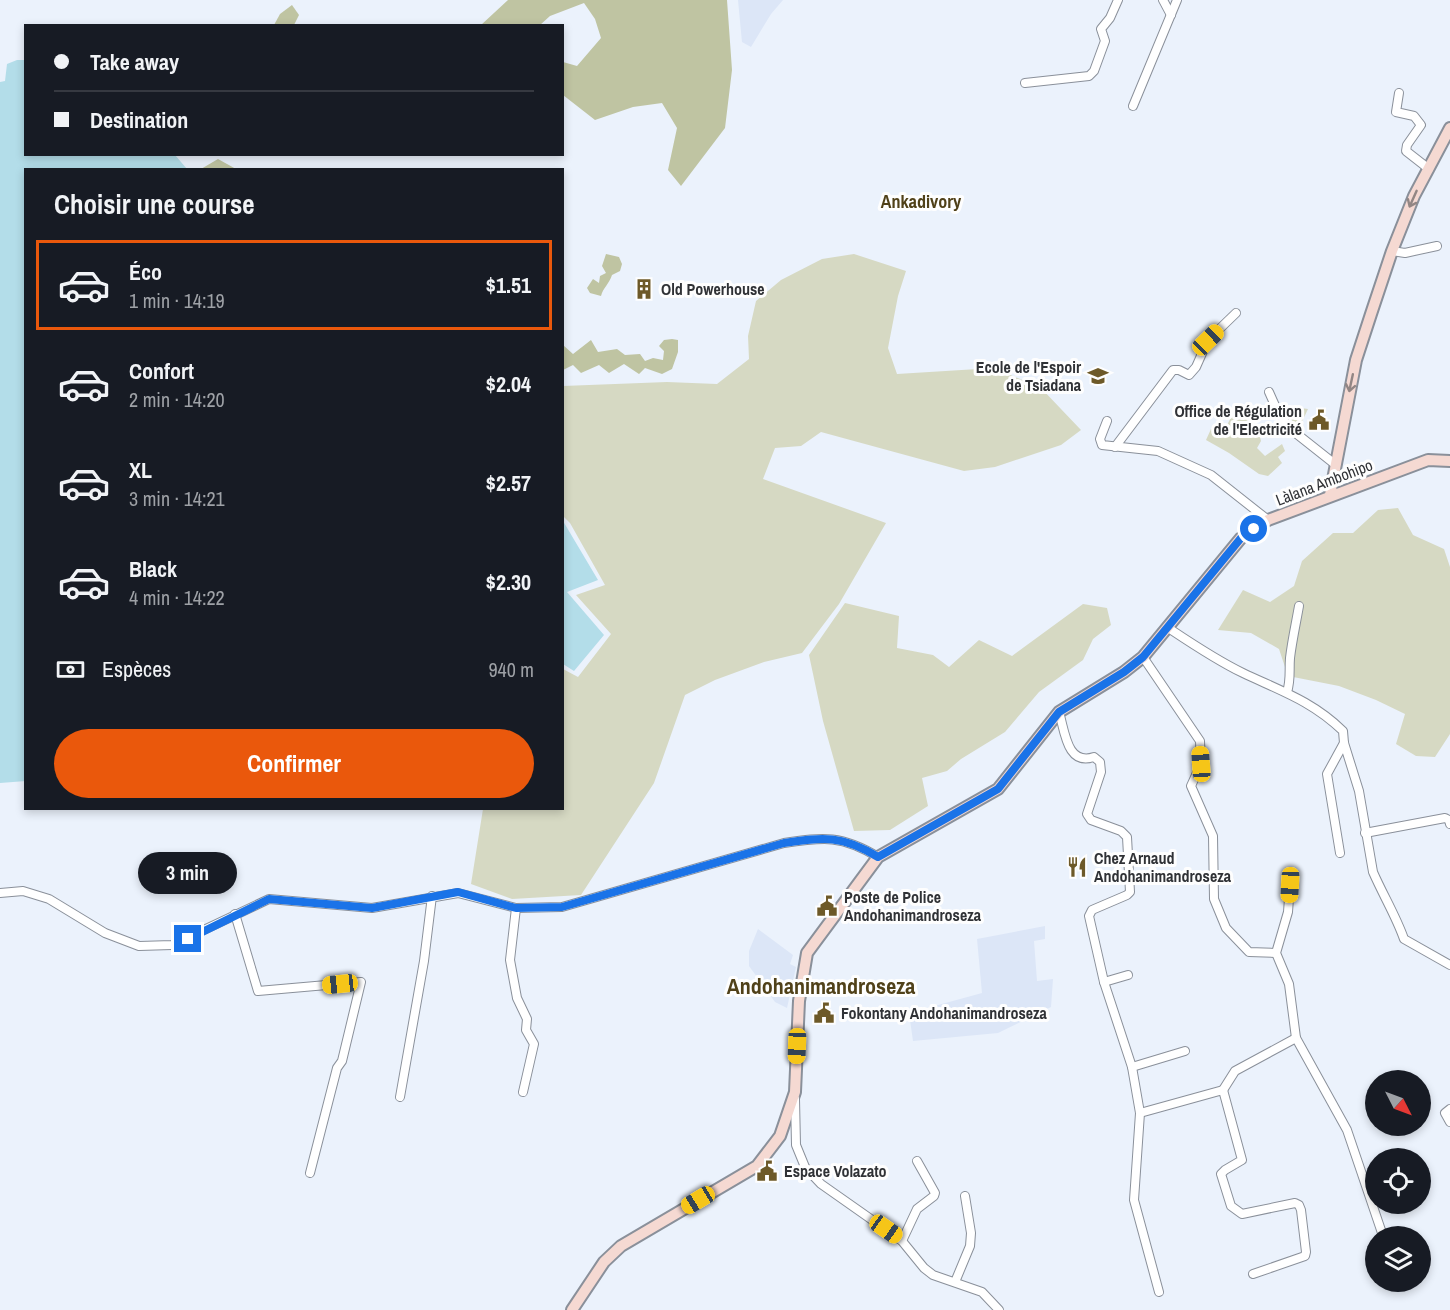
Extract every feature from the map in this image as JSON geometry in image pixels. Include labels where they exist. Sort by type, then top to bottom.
[{"type":"street","points":[[1025,83],[1089,76],[1094,71],[1105,41],[1101,29],[1110,18],[1118,0]]},
{"type":"street","points":[[1163,0],[1171,15]]},
{"type":"street","points":[[1133,106],[1177,0]]},
{"type":"street","points":[[1399,93],[1396,112],[1413,116],[1421,125],[1407,145],[1406,151],[1428,169]]},
{"type":"street","points":[[1330,495],[1356,360],[1392,251],[1414,196],[1450,128]]},
{"type":"street","points":[[1392,251],[1405,253],[1437,246]]},
{"type":"street","points":[[1115,447],[1173,370],[1189,375],[1196,367],[1208,340],[1236,313]]},
{"type":"street","points":[[1269,392],[1288,427],[1336,465]]},
{"type":"street","points":[[1107,421],[1100,443],[1102,445],[1158,451],[1210,474],[1268,520]]},
{"type":"street","name":"Làlana Ambohipo","points":[[572,1310],[604,1262],[621,1246],[757,1166],[780,1136],[795,1092],[799,1001],[807,953],[878,857],[998,789],[1059,712],[1124,672],[1143,657],[1241,538],[1268,520],[1330,495],[1428,460],[1450,461]]},
{"type":"street","points":[[1287,692],[1290,682],[1290,655],[1299,606]]},
{"type":"street","points":[[1167,627],[1212,657],[1287,692],[1325,714],[1343,730],[1344,743],[1359,791],[1373,872],[1396,916],[1404,939],[1450,965]]},
{"type":"street","points":[[1143,657],[1200,741],[1201,764],[1191,786],[1213,836],[1214,899],[1226,928],[1249,952],[1276,953]]},
{"type":"street","points":[[1059,712],[1073,753],[1079,759],[1094,757],[1100,762],[1101,772],[1088,817],[1090,820],[1121,831],[1127,837],[1130,892],[1127,896],[1092,910],[1089,916],[1104,982],[1132,1068],[1140,1113],[1134,1200],[1159,1292]]},
{"type":"street","points":[[1340,853],[1327,774],[1344,743]]},
{"type":"street","points":[[1365,833],[1445,818],[1450,824]]},
{"type":"street","points":[[0,893],[22,891],[49,899],[105,933],[139,946],[172,945],[269,899],[372,908],[458,892],[516,908],[562,907],[784,843],[813,839],[837,839],[859,845],[878,857]]},
{"type":"street","points":[[1290,885],[1288,912],[1276,953],[1289,984],[1296,1038],[1347,1130],[1380,1226]]},
{"type":"street","points":[[400,1097],[424,961],[432,897]]},
{"type":"street","points":[[516,908],[510,960],[517,998],[527,1019],[526,1030],[534,1044],[523,1092]]},
{"type":"street","points":[[235,914],[258,991],[361,982],[310,1173]]},
{"type":"street","points":[[1104,982],[1128,975]]},
{"type":"street","points":[[1140,1113],[1223,1090],[1235,1071],[1296,1038]]},
{"type":"street","points":[[1132,1068],[1185,1051]]},
{"type":"street","points":[[1223,1090],[1242,1160],[1221,1174],[1231,1206],[1242,1214],[1295,1203],[1301,1210],[1305,1256],[1253,1274]]},
{"type":"street","points":[[795,1092],[796,1144],[805,1167],[821,1184],[902,1240],[924,1268],[933,1275],[982,1292],[999,1310]]},
{"type":"street","points":[[1450,1109],[1444,1113],[1450,1122]]},
{"type":"street","points":[[902,1240],[917,1209],[934,1197],[935,1193],[917,1161]]},
{"type":"street","points":[[955,1282],[970,1246],[971,1233],[965,1196]]},
{"type":"shaded area","points":[[738,0],[783,0],[771,14],[751,47],[742,42]]},
{"type":"shaded area","points":[[24,60],[24,156],[176,156],[186,168],[24,168],[24,781],[0,783],[0,82],[5,81],[7,64]]},
{"type":"shaded area","points":[[564,523],[598,580],[567,592],[604,635],[574,671],[564,665]]},
{"type":"shaded area","points":[[1045,926],[1045,939],[1034,941],[1037,981],[1053,979],[1051,1007],[998,1033],[913,1041],[909,1013],[982,993],[977,939]]},
{"type":"shaded area","points":[[758,929],[793,955],[790,964],[796,967],[787,1008],[775,1002],[749,966],[749,951]]},
{"type":"green space","points":[[508,0],[727,0],[732,70],[725,128],[681,186],[668,170],[677,128],[662,103],[633,107],[595,120],[564,96],[564,62],[577,66],[601,38],[595,19],[584,3],[550,16],[541,24],[482,24]]},
{"type":"green space","points":[[292,5],[299,15],[294,24],[275,24],[280,14]]},
{"type":"green space","points":[[218,159],[234,168],[203,168]]},
{"type":"green space","points":[[606,254],[619,257],[622,264],[620,271],[612,275],[601,296],[590,293],[587,288],[593,279],[599,283],[600,276],[606,273],[602,266]]},
{"type":"green space","points":[[854,254],[906,271],[898,296],[888,348],[897,374],[994,368],[1041,388],[1081,430],[1061,445],[995,467],[964,471],[821,432],[801,446],[775,448],[763,479],[886,523],[839,604],[802,653],[764,662],[715,680],[685,695],[654,783],[581,895],[512,899],[471,884],[483,810],[564,810],[564,670],[578,677],[611,634],[576,595],[605,585],[570,523],[564,517],[564,386],[667,382],[717,384],[749,359],[748,336],[756,301],[781,280],[822,259]]},
{"type":"green space","points":[[591,340],[598,352],[617,349],[625,355],[640,354],[645,361],[653,358],[663,360],[664,351],[659,346],[664,340],[678,340],[678,352],[672,369],[662,374],[645,368],[639,374],[624,364],[609,373],[599,365],[581,373],[573,365],[564,370],[564,346],[573,354]]},
{"type":"green space","points":[[1238,404],[1260,437],[1261,441],[1257,448],[1265,456],[1282,444],[1285,451],[1278,457],[1282,463],[1268,476],[1259,474],[1206,440],[1211,429],[1220,432],[1226,427]]},
{"type":"green space","points":[[1287,406],[1308,409],[1299,428],[1289,417]]},
{"type":"green space","points":[[1398,508],[1413,535],[1444,549],[1450,567],[1450,734],[1435,757],[1416,756],[1396,744],[1405,714],[1339,686],[1288,676],[1279,649],[1251,633],[1218,630],[1243,590],[1270,602],[1294,586],[1302,561],[1333,533],[1353,533],[1378,510]]},
{"type":"green space","points":[[845,603],[899,616],[897,648],[933,655],[949,667],[979,640],[1012,656],[1083,604],[1107,608],[1111,625],[1093,639],[1083,660],[1039,692],[1005,732],[961,759],[947,771],[922,778],[928,806],[890,830],[854,831],[823,721],[809,655]]},
{"type":"place","name":"Old Powerhouse","points":[[644,289]]},
{"type":"place","name":"Ecole de l'Espoir de Tsiadana","points":[[1098,376]]},
{"type":"place","name":"Office de Régulation de l'Electricité","points":[[1319,420]]},
{"type":"place","name":"Chez Arnaud Andohanimandroseza","points":[[1077,867]]},
{"type":"place","name":"Poste de Police Andohanimandroseza","points":[[827,906]]},
{"type":"place","name":"Fokontany Andohanimandroseza","points":[[824,1013]]},
{"type":"place","name":"Espace Volazato","points":[[767,1171]]},
{"type":"district","name":"Ankadivory","points":[[921,202]]},
{"type":"district","name":"Andohanimandroseza","points":[[821,986]]},
{"type":"route","points":[[188,939],[269,899],[372,908],[458,892],[516,908],[562,907],[784,843],[813,839],[837,839],[859,845],[878,857],[998,789],[1059,712],[1124,672],[1143,657],[1241,538],[1254,529]]}]
